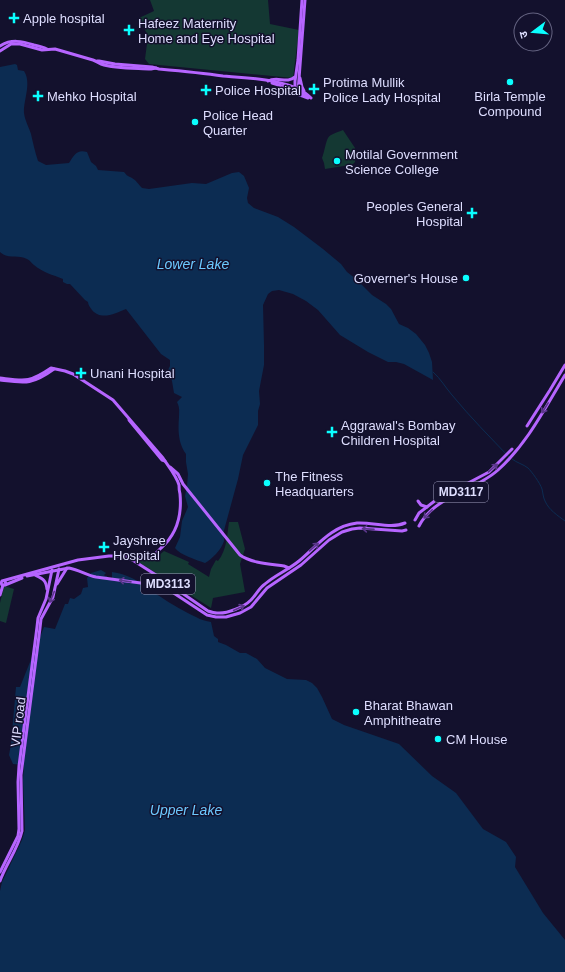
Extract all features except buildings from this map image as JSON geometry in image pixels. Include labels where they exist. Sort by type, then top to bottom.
[{"type":"main road","points":[[296,90],[295,76],[298,60],[302,0]]},
{"type":"main road","points":[[296,90],[300,68],[305,0]]},
{"type":"main road","points":[[0,46],[10,42],[22,41],[46,49]]},
{"type":"main road","points":[[0,51],[11,44],[20,44],[42,50],[55,49],[97,61],[115,64],[268,81],[280,83],[311,98]]},
{"type":"main road","points":[[300,68],[302,87],[311,98]]},
{"type":"main road","points":[[268,81],[273,79],[290,80],[295,76]]},
{"type":"main road","points":[[268,81],[305,98],[311,98]]},
{"type":"main road","points":[[275,84],[306,93]]},
{"type":"main road","points":[[527,426],[565,365]]},
{"type":"main road","points":[[0,379],[26,380],[39,376],[50,368],[73,374],[108,396],[128,418],[130,418],[178,474],[183,484],[240,555],[250,560],[287,567]]},
{"type":"main road","name":"MD3117","points":[[419,526],[425,516],[440,503],[488,478],[497,472],[507,462],[527,437],[565,375]]},
{"type":"main road","name":"MD3117","points":[[415,520],[419,513],[447,494],[489,472],[512,449]]},
{"type":"main road","points":[[128,558],[151,556],[157,552],[166,543],[178,523],[180,512],[179,485],[167,463]]},
{"type":"main road","points":[[418,501],[427,507]]},
{"type":"main road","name":"MD3113","points":[[59,565],[78,560],[119,556],[128,558],[156,575],[208,611],[218,614],[239,608],[250,601],[264,584],[298,561],[331,533],[344,526],[362,523],[398,526],[405,523]]},
{"type":"main road","name":"MD3113","points":[[68,568],[96,577],[163,586],[207,615],[226,617],[240,613],[251,607],[267,588],[301,565],[332,538],[342,532],[360,528],[399,531],[406,530]]},
{"type":"main road","points":[[3,582],[59,565]]},
{"type":"main road","name":"VIP road","points":[[38,627],[53,598],[59,565]]},
{"type":"main road","name":"VIP road","points":[[0,872],[18,836],[18,782],[38,618],[46,599],[53,566]]},
{"type":"main road","points":[[3,582],[68,568]]},
{"type":"main road","points":[[56,586],[68,568]]},
{"type":"main road","points":[[35,575],[44,580],[48,590]]},
{"type":"main road","points":[[0,595],[3,582]]},
{"type":"main road","name":"VIP road","points":[[0,881],[2,874],[21,838],[21,766]]},
{"type":"green space","points":[[150,0],[268,0],[270,24],[299,30],[293,78],[149,64],[145,59],[148,36],[139,18],[154,11]]},
{"type":"green space","points":[[343,130],[355,148],[355,162],[350,165],[325,169],[322,158],[327,140],[331,135]]},
{"type":"green space","points":[[229,522],[238,522],[245,549],[240,564],[245,592],[213,598],[211,608],[137,561],[157,557],[164,551],[189,562],[188,564],[209,577],[216,560],[218,561],[223,552]]},
{"type":"green space","points":[[4,586],[14,589],[6,623],[0,621],[0,603]]},
{"type":"water","name":"Lower Lake","points":[[15,64],[17,65],[18,70],[24,71],[26,76],[27,86],[24,113],[38,161],[46,165],[69,163],[74,155],[78,152],[84,151],[87,152],[91,162],[98,170],[124,172],[135,180],[142,188],[149,189],[192,183],[206,184],[232,173],[239,172],[244,176],[249,188],[247,198],[248,203],[254,208],[278,217],[323,249],[341,264],[347,272],[372,295],[386,304],[391,309],[399,324],[416,334],[425,345],[429,353],[432,362],[433,380],[404,364],[388,362],[340,335],[318,310],[293,294],[279,290],[272,291],[268,294],[263,305],[264,365],[259,391],[260,404],[258,411],[258,425],[243,455],[223,534],[223,544],[216,554],[205,563],[177,551],[175,548],[180,537],[182,521],[188,507],[185,496],[188,474],[186,454],[181,445],[179,432],[179,406],[177,402],[182,397],[174,393],[168,370],[170,360],[161,354],[126,309],[109,315],[100,315],[92,310],[88,302],[70,284],[63,282],[63,279],[40,270],[27,259],[7,256],[0,252],[0,67]]},
{"type":"water","name":"Upper Lake","points":[[101,570],[106,573],[104,575],[107,576],[108,579],[112,579],[112,572],[120,573],[132,578],[183,610],[200,619],[211,622],[214,636],[218,639],[218,642],[240,653],[246,653],[257,659],[265,668],[287,679],[306,680],[312,683],[322,697],[332,719],[344,725],[399,744],[432,776],[456,793],[483,829],[506,842],[516,857],[515,867],[543,913],[565,940],[565,972],[0,972],[0,891],[2,882],[22,840],[25,830],[23,780],[24,765],[13,764],[9,755],[16,687],[20,687],[44,627],[55,629],[65,604],[68,604],[70,598],[74,599],[81,594],[83,588],[88,587],[87,578],[91,573]]},
{"type":"waterway","points":[[433,372],[466,411],[509,457]]},
{"type":"waterway","points":[[512,459],[530,470],[541,487],[544,498],[549,507],[565,521]]},
{"type":"place","name":"Apple hospital","points":[[14,18]]},
{"type":"place","name":"Hafeez Maternity Home and Eye Hospital","points":[[129,30]]},
{"type":"place","name":"Birla Temple Compound","points":[[510,82]]},
{"type":"place","name":"Protima Mullik Police Lady Hospital","points":[[314,89]]},
{"type":"place","name":"Police Hospital","points":[[206,90]]},
{"type":"place","name":"Mehko Hospital","points":[[38,96]]},
{"type":"place","name":"Police Head Quarter","points":[[195,122]]},
{"type":"place","name":"Motilal Government Science College","points":[[337,161]]},
{"type":"place","name":"Peoples General Hospital","points":[[472,213]]},
{"type":"place","name":"Governer's House","points":[[466,278]]},
{"type":"place","name":"Unani Hospital","points":[[81,373]]},
{"type":"place","name":"Aggrawal's Bombay Children Hospital","points":[[332,432]]},
{"type":"place","name":"The Fitness Headquarters","points":[[267,483]]},
{"type":"place","name":"Jayshree Hospital","points":[[104,547]]},
{"type":"place","name":"Bharat Bhawan Amphitheatre","points":[[356,712]]},
{"type":"place","name":"CM House","points":[[438,739]]}]
